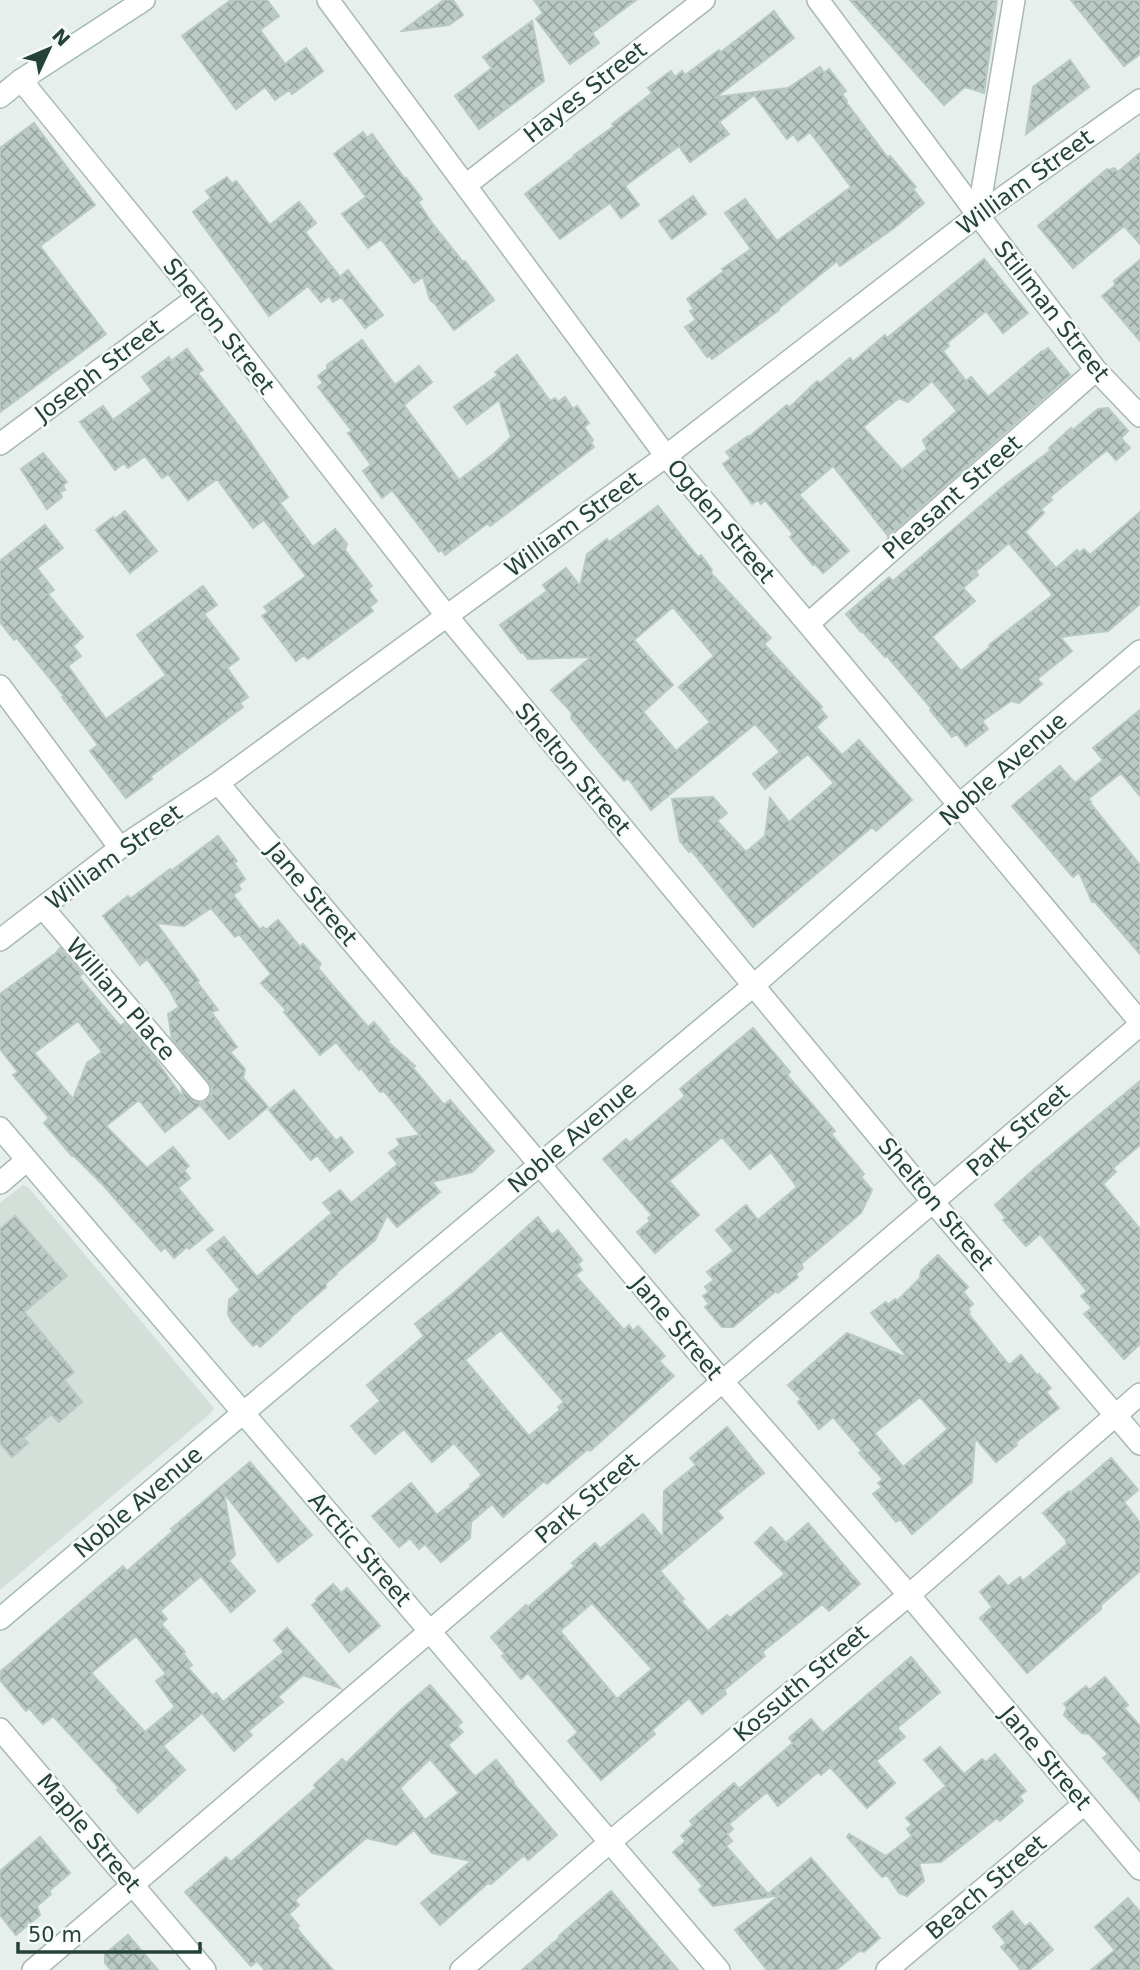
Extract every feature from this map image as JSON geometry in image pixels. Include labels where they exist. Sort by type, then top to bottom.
[{"type":"street","points":[[0,97],[21,80],[144,0]]},
{"type":"street","name":"Ogden Street","points":[[327,0],[666,456],[1140,1024]]},
{"type":"street","name":"Hayes Street","points":[[466,185],[704,0]]},
{"type":"street","name":"Stillman Street","points":[[818,0],[1096,370],[1140,416]]},
{"type":"street","points":[[978,215],[1014,0]]},
{"type":"street","name":"Shelton Street","points":[[21,80],[198,297],[446,615],[933,1202],[1140,1444]]},
{"type":"street","name":"William Street","points":[[0,940],[120,848],[218,783],[666,456],[978,215],[1140,100]]},
{"type":"street","name":"Joseph Street","points":[[0,444],[198,297]]},
{"type":"street","name":"Pleasant Street","points":[[808,624],[1096,370]]},
{"type":"street","name":"Noble Avenue","points":[[0,1619],[753,986],[1140,651]]},
{"type":"street","points":[[0,686],[120,848]]},
{"type":"street","name":"Jane Street","points":[[218,783],[723,1382],[909,1595],[1140,1869]]},
{"type":"street","name":"William Place","points":[[43,908],[199,1090]]},
{"type":"street","name":"Park Street","points":[[33,1970],[1140,1024]]},
{"type":"street","name":"Arctic Street","points":[[0,1128],[719,1970]]},
{"type":"street","points":[[0,1183],[27,1160]]},
{"type":"street","name":"Kossuth Street","points":[[461,1970],[610,1842],[909,1595],[1140,1394]]},
{"type":"street","name":"Maple Street","points":[[0,1729],[205,1970]]},
{"type":"street","name":"Beach Street","points":[[887,1970],[1084,1804]]},
{"type":"shaded area","points":[[23,1185],[28,1187],[214,1408],[0,1590],[0,1203]]},
{"type":"building","points":[[231,0],[267,0],[279,16],[260,30],[285,64],[306,48],[323,71],[292,94],[289,90],[275,100],[265,87],[236,109],[182,36]]},
{"type":"building","points":[[444,0],[453,0],[463,15],[449,25],[402,31]]},
{"type":"building","points":[[534,0],[636,0],[592,33],[599,43],[570,64],[536,19],[543,13]]},
{"type":"building","points":[[850,0],[997,0],[984,93],[965,87],[944,105]]},
{"type":"building","points":[[1071,0],[1140,0],[1140,54],[1124,66]]},
{"type":"building","points":[[774,11],[794,38],[716,97],[788,88],[820,67],[824,73],[829,69],[846,91],[842,94],[846,102],[888,158],[890,156],[916,187],[913,189],[924,203],[840,266],[837,261],[779,310],[712,359],[707,357],[685,327],[696,320],[690,311],[694,309],[687,299],[751,249],[725,213],[745,199],[777,241],[851,187],[810,132],[798,141],[793,134],[787,139],[754,95],[719,122],[729,134],[690,162],[679,146],[625,186],[639,205],[621,218],[610,203],[560,239],[525,194],[614,126],[612,124],[652,93],[648,88],[671,71],[675,77],[682,71],[685,75],[719,50],[721,52]]},
{"type":"building","points":[[532,21],[544,81],[479,129],[455,96],[492,68],[483,57]]},
{"type":"building","points":[[1070,60],[1089,87],[1026,134],[1033,87]]},
{"type":"building","points":[[34,123],[95,205],[40,246],[106,334],[0,412],[0,148]]},
{"type":"building","points":[[363,132],[367,138],[372,134],[422,199],[418,202],[432,223],[494,300],[454,330],[430,300],[423,277],[414,283],[381,239],[368,248],[342,214],[366,197],[334,154]]},
{"type":"building","points":[[1140,153],[1140,244],[1124,226],[1073,268],[1038,226],[1107,169],[1114,168],[1118,172]]},
{"type":"building","points":[[227,177],[232,184],[236,181],[270,225],[299,202],[316,223],[305,232],[340,277],[348,270],[383,315],[365,328],[341,297],[333,302],[329,296],[321,302],[308,286],[269,316],[193,212],[211,198],[206,191]]},
{"type":"building","points":[[693,196],[706,214],[672,239],[659,221]]},
{"type":"building","points":[[984,259],[1028,313],[1003,333],[986,311],[947,343],[949,346],[943,351],[966,381],[971,377],[988,397],[1048,348],[1070,375],[888,536],[833,466],[799,495],[849,551],[823,573],[790,537],[793,534],[765,500],[761,504],[758,500],[752,504],[723,464],[731,458],[726,452],[749,437],[787,405],[789,408],[817,381],[820,383],[850,358],[853,362],[885,335],[887,338]],"holes":[[[932,381],[957,411],[923,440],[927,449],[902,470],[863,427],[899,398],[908,402]]]},
{"type":"building","points":[[1140,260],[1140,341],[1102,296],[1115,285],[1114,281]]},
{"type":"building","points":[[362,340],[395,385],[419,366],[432,382],[404,405],[459,480],[511,437],[499,400],[467,424],[454,407],[498,375],[495,372],[517,355],[550,401],[555,398],[558,402],[565,397],[573,409],[577,406],[589,423],[584,427],[593,440],[591,443],[594,447],[490,526],[488,523],[445,555],[442,550],[439,552],[392,490],[382,498],[363,471],[371,465],[348,433],[352,431],[318,387],[323,383],[318,376],[327,369],[327,365]]},
{"type":"building","points":[[187,349],[203,370],[198,373],[288,497],[280,503],[313,547],[335,529],[347,544],[345,550],[372,586],[368,589],[377,601],[370,607],[373,611],[308,659],[304,655],[296,661],[262,616],[268,612],[264,607],[306,576],[264,520],[253,528],[217,479],[188,500],[168,474],[162,478],[145,456],[128,468],[124,463],[115,470],[80,422],[103,406],[113,420],[152,391],[142,377],[169,357],[171,361]]},
{"type":"building","points":[[1108,408],[1128,431],[1121,438],[1130,448],[1116,460],[1107,450],[1092,462],[1050,497],[1052,500],[1041,509],[1044,513],[1025,532],[1056,568],[1077,550],[1079,553],[1084,549],[1090,555],[1140,512],[1140,604],[1108,631],[1060,637],[1072,651],[1037,679],[1042,684],[1019,703],[1011,701],[982,721],[988,729],[966,746],[957,734],[952,737],[887,656],[885,657],[846,614],[889,577],[893,581],[1005,485],[1051,450],[1049,448],[1071,428],[1073,430],[1098,409]],"holes":[[[1009,543],[1053,595],[989,645],[990,647],[961,671],[932,637],[975,601],[963,588],[978,575],[976,571]]]},
{"type":"building","points":[[43,453],[67,482],[63,485],[65,490],[60,492],[62,497],[47,509],[21,469]]},
{"type":"building","points":[[658,506],[698,557],[701,555],[712,570],[711,573],[771,638],[764,644],[822,707],[820,709],[827,717],[816,727],[842,755],[859,740],[912,800],[876,831],[872,827],[753,927],[691,850],[689,852],[680,841],[672,799],[713,797],[727,813],[717,821],[746,852],[765,836],[770,798],[789,822],[834,783],[808,754],[765,789],[753,774],[780,752],[755,724],[651,810],[628,778],[624,781],[589,740],[571,718],[572,713],[551,690],[591,657],[528,659],[500,625],[547,591],[543,585],[566,568],[580,586],[587,554],[607,539],[609,542]],"holes":[[[673,607],[714,656],[679,687],[710,722],[676,751],[643,712],[673,685],[634,640]]]},
{"type":"building","points":[[125,511],[157,551],[130,573],[96,530]]},
{"type":"building","points":[[45,525],[63,548],[37,568],[54,590],[48,594],[83,637],[73,646],[81,656],[68,666],[106,719],[166,675],[137,635],[203,586],[217,605],[204,614],[239,659],[227,668],[248,697],[240,703],[243,707],[126,798],[90,751],[98,745],[62,697],[64,696],[17,638],[14,640],[0,622],[0,561]]},
{"type":"building","points":[[1140,710],[1140,796],[1121,773],[1088,799],[1140,865],[1140,954],[1095,902],[1092,902],[1079,872],[1073,877],[1012,806],[1060,766],[1075,783],[1103,760],[1093,748]]},
{"type":"building","points":[[218,836],[237,861],[234,863],[245,879],[238,885],[241,889],[233,895],[260,930],[263,927],[266,930],[278,920],[300,947],[303,944],[321,964],[318,968],[368,1027],[374,1022],[389,1040],[387,1041],[415,1066],[413,1068],[444,1105],[450,1100],[494,1151],[472,1172],[432,1182],[440,1192],[397,1227],[387,1215],[375,1240],[336,1273],[326,1283],[326,1287],[260,1347],[257,1343],[253,1346],[232,1322],[228,1314],[229,1300],[240,1290],[207,1250],[224,1237],[257,1277],[332,1213],[323,1203],[340,1190],[351,1203],[398,1164],[389,1153],[400,1145],[397,1139],[420,1135],[384,1091],[380,1092],[336,1042],[320,1055],[284,1012],[286,1010],[261,983],[271,974],[239,934],[235,937],[211,908],[184,926],[156,923],[218,1010],[211,1012],[237,1047],[230,1052],[245,1069],[243,1078],[268,1107],[229,1139],[200,1105],[165,1132],[139,1100],[106,1126],[147,1168],[173,1147],[189,1166],[184,1170],[190,1178],[178,1188],[213,1230],[174,1258],[165,1247],[161,1251],[44,1123],[49,1118],[13,1075],[18,1072],[0,1049],[0,994],[60,948],[82,974],[79,977],[120,1026],[124,1023],[129,1028],[183,1098],[182,1090],[194,1102],[202,1103],[208,1099],[212,1094],[209,1082],[172,1039],[168,1014],[179,1007],[169,989],[147,959],[140,965],[103,916],[128,896],[130,899],[170,869],[171,871]],"holes":[[[78,1021],[102,1052],[87,1063],[73,1099],[34,1053]]]},
{"type":"building","points":[[753,1028],[790,1072],[787,1075],[835,1131],[831,1134],[864,1174],[861,1177],[872,1190],[861,1213],[801,1264],[803,1268],[796,1274],[798,1277],[778,1293],[776,1291],[733,1327],[722,1327],[705,1307],[709,1304],[703,1296],[709,1292],[705,1287],[714,1280],[707,1272],[734,1251],[716,1230],[746,1205],[758,1220],[797,1187],[771,1152],[750,1169],[722,1137],[669,1181],[699,1215],[655,1253],[637,1232],[650,1221],[648,1218],[652,1215],[603,1159],[626,1139],[630,1143],[685,1096],[680,1089]]},
{"type":"building","points":[[1140,1081],[1140,1145],[1113,1168],[1116,1172],[1103,1184],[1140,1229],[1140,1344],[1124,1359],[1084,1314],[1092,1308],[1081,1296],[1087,1291],[1040,1234],[1026,1246],[1003,1220],[1006,1218],[995,1205]]},
{"type":"building","points":[[294,1090],[336,1141],[341,1137],[353,1152],[330,1171],[317,1155],[311,1160],[269,1110]]},
{"type":"building","points":[[15,1216],[67,1276],[24,1312],[74,1372],[64,1380],[82,1402],[59,1422],[51,1414],[23,1438],[28,1443],[12,1457],[0,1443],[0,1229]]},
{"type":"building","points":[[538,1217],[552,1235],[558,1230],[582,1260],[578,1264],[582,1270],[575,1275],[624,1330],[629,1325],[633,1331],[638,1326],[665,1356],[659,1361],[674,1376],[590,1451],[588,1449],[547,1484],[544,1481],[503,1517],[492,1504],[471,1522],[470,1538],[441,1562],[425,1544],[419,1549],[410,1538],[399,1547],[372,1516],[411,1483],[437,1515],[482,1475],[454,1443],[432,1462],[404,1429],[375,1454],[351,1426],[380,1401],[367,1385],[424,1336],[415,1324]],"holes":[[[501,1330],[564,1402],[558,1407],[560,1410],[529,1436],[465,1360]]]},
{"type":"building","points":[[938,1255],[968,1287],[963,1292],[973,1304],[968,1313],[1009,1365],[1021,1355],[1051,1388],[1046,1392],[1059,1408],[996,1462],[975,1438],[972,1482],[912,1534],[900,1519],[896,1522],[873,1494],[882,1487],[878,1483],[883,1479],[859,1453],[862,1451],[833,1417],[819,1429],[798,1402],[801,1399],[788,1385],[847,1333],[908,1358],[871,1313],[886,1302],[888,1305],[895,1299],[897,1301],[920,1278],[921,1271]],"holes":[[[920,1397],[948,1429],[903,1467],[875,1434]]]},
{"type":"building","points":[[727,1427],[764,1473],[717,1511],[723,1518],[660,1571],[684,1599],[681,1601],[708,1631],[727,1615],[730,1618],[785,1574],[755,1543],[771,1527],[786,1543],[808,1523],[860,1584],[829,1611],[822,1604],[762,1652],[765,1656],[724,1690],[726,1694],[702,1714],[689,1698],[652,1730],[655,1734],[601,1780],[568,1741],[578,1732],[528,1673],[521,1679],[491,1637],[575,1566],[572,1563],[595,1543],[600,1549],[643,1514],[663,1538],[664,1491],[696,1465],[690,1458]],"holes":[[[592,1603],[652,1669],[617,1699],[560,1631]]]},
{"type":"building","points":[[1111,1458],[1138,1490],[1124,1502],[1140,1523],[1140,1571],[1027,1673],[980,1618],[992,1607],[980,1592],[999,1576],[1008,1586],[1020,1577],[1023,1581],[1067,1544],[1043,1513]]},
{"type":"building","points":[[250,1462],[312,1535],[278,1562],[224,1493],[235,1555],[229,1561],[255,1591],[231,1612],[201,1576],[160,1611],[167,1619],[161,1624],[185,1652],[183,1653],[192,1665],[188,1668],[213,1696],[216,1693],[223,1702],[284,1652],[274,1640],[287,1628],[340,1688],[303,1675],[278,1697],[283,1702],[248,1731],[252,1735],[234,1751],[202,1713],[163,1746],[185,1770],[138,1813],[117,1790],[119,1788],[53,1716],[43,1724],[29,1708],[26,1711],[0,1680],[0,1672],[123,1566],[127,1571],[173,1531],[171,1529]],"holes":[[[136,1636],[166,1674],[156,1681],[175,1707],[145,1732],[91,1673]]]},
{"type":"building","points":[[333,1584],[341,1593],[347,1588],[380,1626],[349,1652],[312,1605]]},
{"type":"building","points":[[911,1657],[940,1692],[897,1728],[905,1737],[876,1761],[895,1783],[867,1808],[830,1767],[821,1775],[818,1772],[778,1806],[767,1792],[729,1824],[733,1829],[727,1834],[732,1841],[726,1846],[768,1894],[811,1858],[880,1938],[836,1970],[767,1970],[735,1930],[780,1895],[713,1906],[699,1890],[703,1886],[673,1852],[686,1841],[681,1836],[693,1825],[690,1821],[734,1783],[739,1789],[793,1743],[789,1738],[811,1719],[823,1733]]},
{"type":"building","points":[[1105,1677],[1128,1705],[1124,1708],[1140,1726],[1140,1801],[1103,1758],[1108,1754],[1089,1734],[1082,1733],[1064,1715],[1067,1708],[1064,1704],[1086,1686],[1089,1690]]},
{"type":"building","points":[[430,1685],[462,1722],[457,1726],[463,1732],[448,1745],[475,1777],[496,1760],[557,1835],[528,1860],[524,1855],[440,1925],[421,1903],[471,1861],[432,1853],[414,1830],[396,1845],[366,1838],[295,1900],[299,1905],[289,1914],[299,1926],[297,1928],[302,1935],[333,1970],[265,1970],[257,1961],[251,1966],[185,1892],[226,1857],[231,1862],[316,1788],[314,1785],[342,1759],[346,1763]],"holes":[[[430,1759],[459,1793],[425,1820],[400,1788]]]},
{"type":"building","points":[[940,1747],[964,1774],[982,1759],[986,1762],[995,1754],[1026,1791],[1019,1796],[1023,1801],[1000,1821],[997,1818],[941,1862],[919,1863],[924,1881],[907,1896],[899,1893],[887,1875],[882,1877],[847,1837],[849,1834],[886,1856],[912,1836],[907,1829],[912,1825],[906,1818],[946,1786],[924,1760]]},
{"type":"building","points":[[40,1837],[70,1873],[49,1891],[51,1894],[37,1906],[40,1915],[16,1935],[0,1915],[0,1871]]},
{"type":"building","points":[[611,1891],[678,1970],[522,1970],[559,1936]]},
{"type":"building","points":[[1128,1898],[1140,1912],[1140,1970],[1091,1970],[1115,1950],[1095,1927]]},
{"type":"building","points":[[1012,1911],[1025,1927],[1030,1923],[1053,1950],[1029,1970],[1021,1970],[1001,1947],[1006,1943],[993,1927]]},
{"type":"building","points":[[128,1935],[158,1970],[111,1970],[105,1963],[105,1954]]}]
